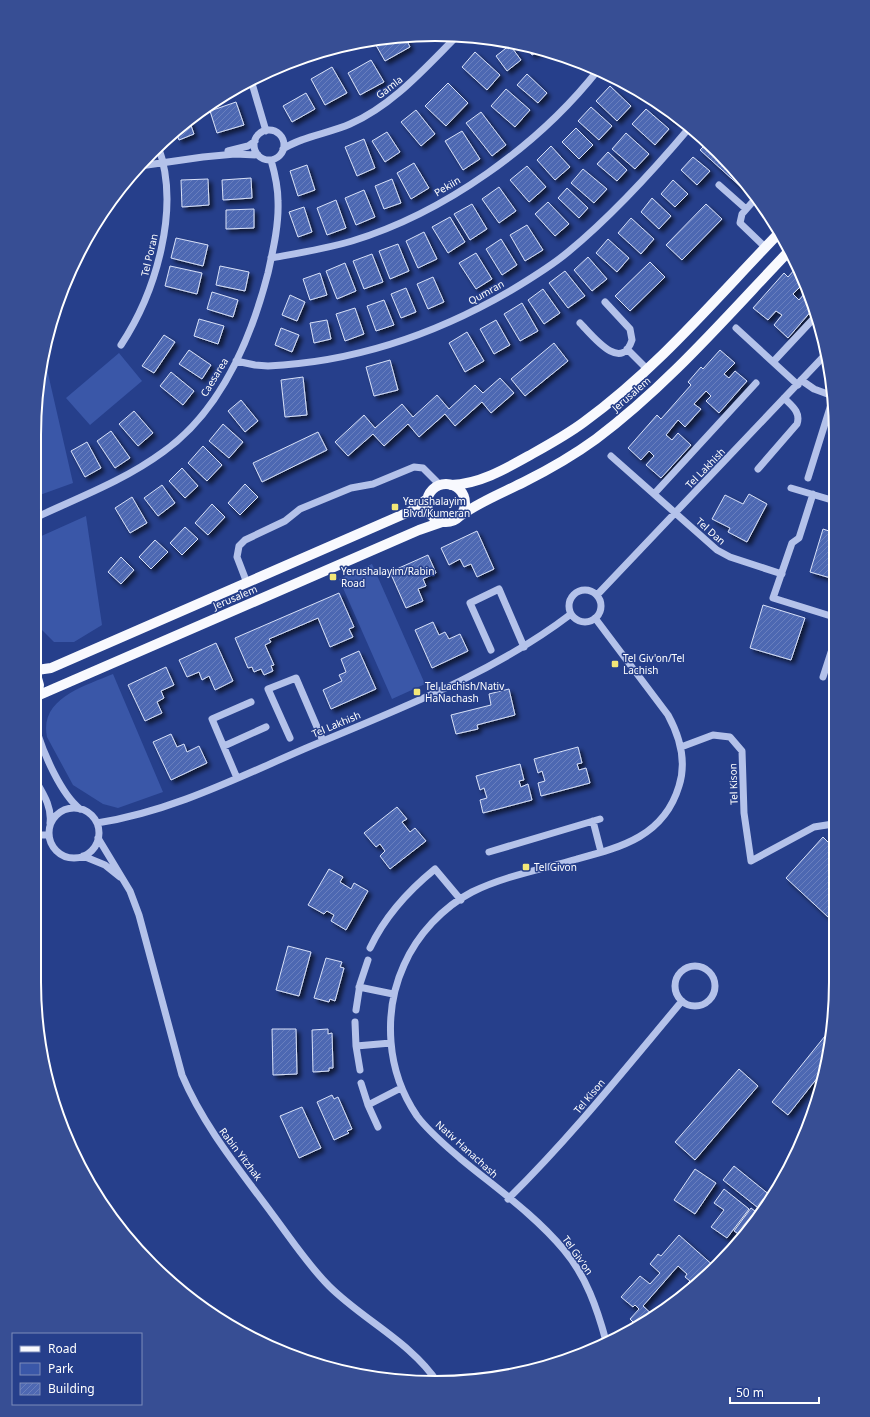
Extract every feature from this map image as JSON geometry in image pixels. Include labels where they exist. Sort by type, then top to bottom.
[{"type":"main road","name":"Jerusalem","points":[[451,485],[475,482],[516,463],[583,423],[647,369],[775,237]]},
{"type":"main road","name":"Jerusalem","points":[[460,516],[475,506],[526,481],[595,440],[627,414],[676,369],[785,255]]},
{"type":"main road","points":[[440,485],[451,485],[457,488],[464,498],[463,510],[460,516],[454,520],[442,522],[431,515],[427,506],[427,499],[430,493],[440,485]]},
{"type":"main road","name":"Jerusalem","points":[[41,669],[51,668],[411,511],[427,499]]},
{"type":"main road","name":"Jerusalem","points":[[41,694],[419,530],[442,522]]},
{"type":"street","name":"Gamla","points":[[283,149],[297,142],[350,124],[382,105],[415,79],[452,42]]},
{"type":"street","name":"Pekiin","points":[[271,258],[318,250],[353,241],[390,227],[445,200],[507,158],[565,108],[594,75]]},
{"type":"street","points":[[253,86],[266,131]]},
{"type":"street","points":[[148,165],[235,154],[258,155],[264,159],[271,160],[280,156],[283,149],[282,138],[276,132],[266,131],[260,134],[255,141],[243,147],[203,157]]},
{"type":"street","name":"Qumran","points":[[236,361],[255,365],[274,366],[344,357],[418,335],[465,315],[537,275],[567,253],[639,186],[686,131]]},
{"type":"street","name":"Gamla","points":[[282,138],[300,139],[318,136]]},
{"type":"street","points":[[255,141],[255,148],[258,155]]},
{"type":"street","name":"Tel Poran","points":[[121,345],[131,330],[147,298],[159,258],[166,216],[164,162],[160,152]]},
{"type":"street","name":"Caesarea","points":[[41,515],[130,474],[165,451],[194,424],[219,391],[236,361],[258,309],[271,258],[277,226],[278,188],[271,160]]},
{"type":"street","points":[[719,185],[746,209]]},
{"type":"street","points":[[753,202],[740,217],[740,223],[765,247]]},
{"type":"street","points":[[580,323],[608,351],[619,353],[627,349],[632,340],[631,332],[605,302]]},
{"type":"street","points":[[773,362],[812,320]]},
{"type":"street","points":[[736,328],[773,362],[799,383],[827,394]]},
{"type":"street","points":[[627,349],[647,369]]},
{"type":"street","name":"Tel Lakhish","points":[[597,595],[821,359]]},
{"type":"street","points":[[654,494],[756,383]]},
{"type":"street","points":[[758,468],[797,424],[799,418],[797,412],[784,398]]},
{"type":"street","points":[[808,478],[828,413]]},
{"type":"street","name":"Tel Dan","points":[[611,456],[722,554],[782,574]]},
{"type":"street","points":[[247,582],[237,557],[239,546],[245,540],[285,521],[300,509],[351,488],[373,484],[414,467],[422,468],[440,485]]},
{"type":"street","points":[[791,488],[829,499]]},
{"type":"street","points":[[813,494],[799,538],[792,543],[774,598],[829,615]]},
{"type":"street","points":[[491,650],[470,603],[499,589],[524,647]]},
{"type":"street","points":[[586,589],[597,595],[601,607],[595,618],[588,622],[581,621],[571,614],[569,602],[577,592],[586,589]]},
{"type":"street","name":"Tel Lakhish","points":[[97,824],[129,818],[167,807],[453,684],[524,647],[571,614]]},
{"type":"street","name":"Nativ Hanachash","points":[[508,1199],[440,1141],[417,1116],[401,1088],[392,1057],[389,1026],[393,994],[404,964],[420,936],[443,912],[472,892],[506,879],[623,846],[641,837],[656,825],[668,812],[676,796],[681,780],[683,764],[681,747],[676,730],[668,715],[595,618]]},
{"type":"street","points":[[823,677],[829,658]]},
{"type":"street","points":[[290,738],[268,689],[296,678],[323,741]]},
{"type":"street","points":[[237,778],[212,719],[251,702]]},
{"type":"street","points":[[224,746],[266,727]]},
{"type":"street","name":"Tel Kison","points":[[681,747],[712,735],[730,737],[742,751],[744,813],[751,861],[814,827],[829,825]]},
{"type":"street","points":[[41,742],[61,784],[70,798],[80,809]]},
{"type":"street","points":[[41,791],[51,815],[50,831],[53,845],[61,854],[72,857],[83,856],[105,865],[123,879]]},
{"type":"street","points":[[50,831],[55,816],[61,811],[72,808],[80,809],[90,814],[97,824],[98,838],[93,849],[83,856]]},
{"type":"street","points":[[489,852],[597,820],[601,852]]},
{"type":"street","points":[[41,834],[50,831]]},
{"type":"street","name":"Rabin Yitzhak","points":[[98,838],[123,879],[139,915],[182,1075],[189,1092],[211,1130],[318,1275],[344,1300],[418,1358],[432,1376]]},
{"type":"street","points":[[370,948],[383,923],[395,908],[409,892],[435,869],[461,900]]},
{"type":"street","points":[[356,1010],[359,987],[368,960]]},
{"type":"street","points":[[693,966],[701,967],[708,971],[713,977],[715,985],[714,992],[710,999],[703,1004],[696,1006],[688,1005],[682,1002],[677,995],[675,988],[676,980],[680,973],[686,968],[693,966]]},
{"type":"street","points":[[359,987],[393,994]]},
{"type":"street","name":"Tel Kison","points":[[508,1199],[539,1169],[578,1125],[682,1002]]},
{"type":"street","points":[[355,1022],[356,1046],[360,1070]]},
{"type":"street","points":[[356,1046],[391,1043]]},
{"type":"street","points":[[361,1083],[368,1105],[378,1126]]},
{"type":"street","points":[[368,1105],[401,1088]]},
{"type":"street","name":"Tel Giv'on","points":[[508,1199],[554,1239],[575,1264],[594,1302],[605,1337]]},
{"type":"green space","points":[[119,353],[142,381],[90,425],[66,398]]},
{"type":"green space","points":[[47,369],[73,483],[41,495],[42,409]]},
{"type":"green space","points":[[86,516],[102,625],[74,642],[54,642],[41,629],[41,536]]},
{"type":"green space","points":[[372,564],[425,684],[392,699],[339,579]]},
{"type":"green space","points":[[113,674],[163,792],[118,808],[103,804],[73,785],[47,737],[46,724],[50,712],[66,695]]},
{"type":"building","points":[[408,42],[410,47],[385,61],[376,46]]},
{"type":"building","points":[[506,48],[513,49],[521,60],[507,71],[496,56]]},
{"type":"building","points":[[475,52],[500,75],[487,90],[462,67]]},
{"type":"building","points":[[371,60],[384,82],[360,95],[348,73]]},
{"type":"building","points":[[332,67],[347,93],[325,105],[311,79]]},
{"type":"building","points":[[527,74],[547,93],[538,103],[517,85]]},
{"type":"building","points":[[448,83],[468,103],[446,126],[425,106]]},
{"type":"building","points":[[610,86],[631,106],[617,121],[596,101]]},
{"type":"building","points":[[506,89],[530,110],[515,127],[491,106]]},
{"type":"building","points":[[306,93],[315,109],[292,122],[283,106]]},
{"type":"building","points":[[236,102],[244,125],[217,133],[211,111]]},
{"type":"building","points":[[591,107],[612,126],[599,140],[578,121]]},
{"type":"building","points":[[646,109],[669,129],[655,145],[632,124]]},
{"type":"building","points":[[416,110],[435,134],[421,146],[401,122]]},
{"type":"building","points":[[481,112],[506,145],[492,156],[466,123]]},
{"type":"building","points":[[191,125],[194,134],[179,140],[178,137]]},
{"type":"building","points":[[576,128],[593,145],[579,159],[562,142]]},
{"type":"building","points":[[462,131],[480,159],[463,170],[445,141]]},
{"type":"building","points":[[387,132],[400,152],[385,162],[372,141]]},
{"type":"building","points":[[626,133],[649,154],[635,169],[612,149]]},
{"type":"building","points":[[364,139],[375,168],[357,176],[345,147]]},
{"type":"building","points":[[551,146],[570,167],[555,180],[537,160]]},
{"type":"building","points":[[703,147],[714,156],[742,188],[700,150]]},
{"type":"building","points":[[608,152],[627,170],[617,181],[597,164]]},
{"type":"building","points":[[693,157],[710,171],[697,185],[681,170]]},
{"type":"building","points":[[414,163],[429,188],[411,199],[397,173]]},
{"type":"building","points":[[307,165],[315,190],[298,196],[290,171]]},
{"type":"building","points":[[527,166],[546,187],[529,202],[510,180]]},
{"type":"building","points":[[583,169],[607,189],[594,203],[571,183]]},
{"type":"building","points":[[251,178],[252,198],[223,200],[222,180]]},
{"type":"building","points":[[208,179],[209,205],[182,207],[181,180]]},
{"type":"building","points":[[392,179],[401,203],[384,209],[375,186]]},
{"type":"building","points":[[673,180],[688,194],[675,207],[661,194]]},
{"type":"building","points":[[499,187],[516,211],[499,223],[482,199]]},
{"type":"building","points":[[567,188],[588,208],[579,218],[558,198]]},
{"type":"building","points":[[364,190],[375,217],[356,225],[345,198]]},
{"type":"building","points":[[652,198],[671,216],[659,229],[641,212]]},
{"type":"building","points":[[336,200],[346,228],[327,235],[317,208]]},
{"type":"building","points":[[548,202],[569,224],[555,236],[535,214]]},
{"type":"building","points":[[472,204],[487,229],[470,240],[454,214]]},
{"type":"building","points":[[706,204],[722,219],[682,260],[666,245]]},
{"type":"building","points":[[304,207],[312,232],[298,237],[289,212]]},
{"type":"building","points":[[254,209],[254,228],[226,229],[226,210]]},
{"type":"building","points":[[450,217],[465,242],[448,253],[432,227]]},
{"type":"building","points":[[631,218],[654,239],[641,254],[618,233]]},
{"type":"building","points":[[527,225],[543,250],[525,261],[510,235]]},
{"type":"building","points":[[424,232],[437,259],[418,268],[406,241]]},
{"type":"building","points":[[176,238],[208,245],[203,266],[171,258]]},
{"type":"building","points":[[501,239],[517,265],[502,275],[486,249]]},
{"type":"building","points":[[608,239],[629,258],[617,272],[596,253]]},
{"type":"building","points":[[398,244],[409,271],[390,279],[379,251]]},
{"type":"building","points":[[476,253],[492,279],[476,289],[459,263]]},
{"type":"building","points":[[372,254],[383,282],[364,289],[353,261]]},
{"type":"building","points":[[588,257],[607,279],[592,291],[574,270]]},
{"type":"building","points":[[650,262],[665,277],[630,311],[615,296]]},
{"type":"building","points":[[345,263],[356,291],[337,299],[326,271]]},
{"type":"building","points":[[170,266],[202,273],[197,294],[165,286]]},
{"type":"building","points":[[220,266],[249,272],[245,291],[216,285]]},
{"type":"building","points":[[565,271],[585,296],[568,308],[549,283]]},
{"type":"building","points":[[793,271],[800,287],[793,294],[799,300],[803,295],[810,313],[788,338],[774,325],[782,315],[776,311],[768,320],[753,308],[784,273],[788,277]]},
{"type":"building","points":[[320,273],[327,295],[310,300],[303,279]]},
{"type":"building","points":[[433,277],[444,302],[428,309],[417,284]]},
{"type":"building","points":[[406,288],[416,312],[401,318],[391,294]]},
{"type":"building","points":[[543,289],[560,313],[544,324],[528,300]]},
{"type":"building","points":[[212,292],[238,300],[233,317],[207,309]]},
{"type":"building","points":[[290,295],[305,302],[297,321],[282,315]]},
{"type":"building","points":[[384,300],[394,325],[376,331],[367,306]]},
{"type":"building","points":[[522,303],[538,331],[520,341],[504,314]]},
{"type":"building","points":[[355,308],[364,334],[345,341],[336,314]]},
{"type":"building","points":[[199,319],[224,326],[218,344],[194,336]]},
{"type":"building","points":[[327,320],[331,339],[314,343],[310,323]]},
{"type":"building","points":[[496,320],[510,345],[494,354],[480,329]]},
{"type":"building","points":[[281,328],[299,335],[292,352],[275,345]]},
{"type":"building","points":[[467,332],[484,361],[465,372],[449,343]]},
{"type":"building","points":[[164,335],[175,342],[154,373],[142,366]]},
{"type":"building","points":[[554,343],[568,361],[525,396],[511,379]]},
{"type":"building","points":[[189,350],[211,365],[202,379],[179,364]]},
{"type":"building","points":[[720,350],[735,363],[724,374],[729,378],[735,371],[747,381],[719,413],[706,401],[711,396],[706,391],[694,404],[701,409],[685,427],[678,420],[666,435],[672,440],[678,433],[691,445],[661,478],[646,465],[654,456],[649,451],[641,460],[628,448],[657,415],[661,419],[691,385],[688,382],[701,367],[703,369]]},
{"type":"building","points":[[390,360],[398,390],[374,396],[366,367]]},
{"type":"building","points":[[171,372],[194,391],[183,405],[160,386]]},
{"type":"building","points":[[303,377],[307,415],[285,417],[281,380]]},
{"type":"building","points":[[500,378],[514,393],[491,413],[482,402],[455,426],[445,414],[419,437],[408,424],[384,446],[373,434],[348,456],[335,442],[364,415],[375,428],[402,404],[413,417],[437,395],[449,409],[475,385],[483,393]]},
{"type":"building","points":[[241,400],[258,421],[245,432],[228,411]]},
{"type":"building","points":[[134,411],[153,433],[138,446],[119,424]]},
{"type":"building","points":[[223,424],[243,442],[229,458],[209,441]]},
{"type":"building","points":[[111,431],[130,458],[115,468],[97,441]]},
{"type":"building","points":[[318,432],[327,450],[262,482],[253,463]]},
{"type":"building","points":[[87,442],[101,468],[85,477],[71,451]]},
{"type":"building","points":[[203,446],[222,465],[207,481],[188,463]]},
{"type":"building","points":[[182,468],[198,486],[185,498],[169,481]]},
{"type":"building","points":[[245,484],[258,497],[240,515],[228,503]]},
{"type":"building","points":[[162,485],[175,503],[158,516],[144,498]]},
{"type":"building","points":[[749,494],[767,504],[747,542],[728,532],[730,528],[712,519],[725,495],[743,504]]},
{"type":"building","points":[[132,497],[147,523],[130,533],[115,508]]},
{"type":"building","points":[[212,504],[225,517],[208,535],[195,523]]},
{"type":"building","points":[[185,527],[198,539],[182,555],[170,543]]},
{"type":"building","points":[[823,529],[829,531],[829,578],[810,572]]},
{"type":"building","points":[[477,531],[494,569],[477,577],[471,564],[464,567],[460,559],[449,565],[441,548]]},
{"type":"building","points":[[155,540],[168,552],[151,569],[139,557]]},
{"type":"building","points":[[428,555],[436,573],[423,579],[426,586],[418,589],[423,601],[406,608],[390,572]]},
{"type":"building","points":[[121,557],[134,570],[121,584],[108,572]]},
{"type":"building","points":[[339,593],[354,627],[349,629],[353,637],[330,647],[318,618],[269,639],[271,642],[265,645],[274,665],[271,666],[273,671],[264,675],[261,669],[254,672],[252,667],[248,668],[235,638]]},
{"type":"building","points":[[763,605],[805,618],[791,660],[750,648]]},
{"type":"building","points":[[433,622],[439,635],[445,632],[449,639],[460,634],[468,651],[432,668],[415,630]]},
{"type":"building","points":[[216,643],[233,681],[215,690],[209,676],[202,680],[199,672],[187,677],[179,660]]},
{"type":"building","points":[[359,651],[376,689],[331,709],[323,690],[342,681],[339,675],[346,672],[341,659]]},
{"type":"building","points":[[166,667],[174,685],[161,691],[164,698],[157,702],[162,713],[145,721],[128,685]]},
{"type":"building","points":[[509,689],[515,715],[477,725],[478,729],[456,734],[451,715],[491,705],[489,694]]},
{"type":"building","points":[[171,734],[177,747],[184,744],[187,752],[199,746],[207,763],[171,780],[153,742]]},
{"type":"building","points":[[578,747],[582,763],[577,764],[579,770],[586,768],[590,783],[541,796],[538,783],[545,781],[542,771],[538,773],[534,759]]},
{"type":"building","points":[[520,764],[524,780],[519,781],[521,787],[528,784],[532,800],[483,813],[480,800],[487,798],[484,788],[480,790],[476,776]]},
{"type":"building","points":[[397,807],[407,819],[402,822],[410,832],[415,828],[426,841],[390,869],[380,856],[385,851],[380,844],[376,847],[364,833]]},
{"type":"building","points":[[823,837],[829,843],[829,916],[828,917],[786,878]]},
{"type":"building","points":[[329,869],[343,877],[340,882],[351,889],[354,883],[368,891],[346,930],[331,921],[334,915],[327,911],[324,914],[308,905]]},
{"type":"building","points":[[288,946],[311,952],[299,996],[276,990]]},
{"type":"building","points":[[326,958],[342,962],[340,967],[344,968],[335,1001],[330,999],[329,1002],[314,998]]},
{"type":"building","points":[[272,1029],[296,1029],[297,1074],[273,1075]]},
{"type":"building","points":[[328,1029],[328,1034],[332,1033],[333,1068],[329,1068],[329,1071],[313,1072],[312,1030]]},
{"type":"building","points":[[826,1035],[817,1078],[788,1115],[772,1102]]},
{"type":"building","points":[[739,1069],[758,1086],[695,1160],[675,1142]]},
{"type":"building","points":[[332,1095],[334,1099],[338,1097],[352,1129],[347,1131],[349,1133],[334,1140],[317,1102]]},
{"type":"building","points":[[302,1107],[321,1148],[299,1158],[280,1116]]},
{"type":"building","points":[[734,1166],[768,1193],[758,1208],[723,1180]]},
{"type":"building","points":[[695,1169],[716,1183],[695,1214],[674,1200]]},
{"type":"building","points":[[724,1189],[749,1209],[727,1238],[711,1227],[724,1210],[714,1203]]},
{"type":"building","points":[[751,1208],[756,1212],[738,1234],[734,1231]]},
{"type":"building","points":[[679,1235],[711,1264],[689,1284],[690,1281],[685,1277],[687,1274],[678,1266],[643,1306],[650,1312],[633,1322],[630,1319],[639,1309],[635,1305],[633,1307],[621,1297],[640,1276],[650,1284],[660,1273],[650,1264],[658,1254],[661,1256]]},
{"type":"place","name":"Yerushalayim Blvd/Kumeran","points":[[395,507]]},
{"type":"place","name":"Yerushalayim/Rabin Road","points":[[333,577]]},
{"type":"place","name":"Tel Giv'on/Tel Lachish","points":[[615,664]]},
{"type":"place","name":"Tel Lachish/Nativ HaNachash","points":[[417,692]]},
{"type":"place","name":"Tel Givon","points":[[526,867]]}]
